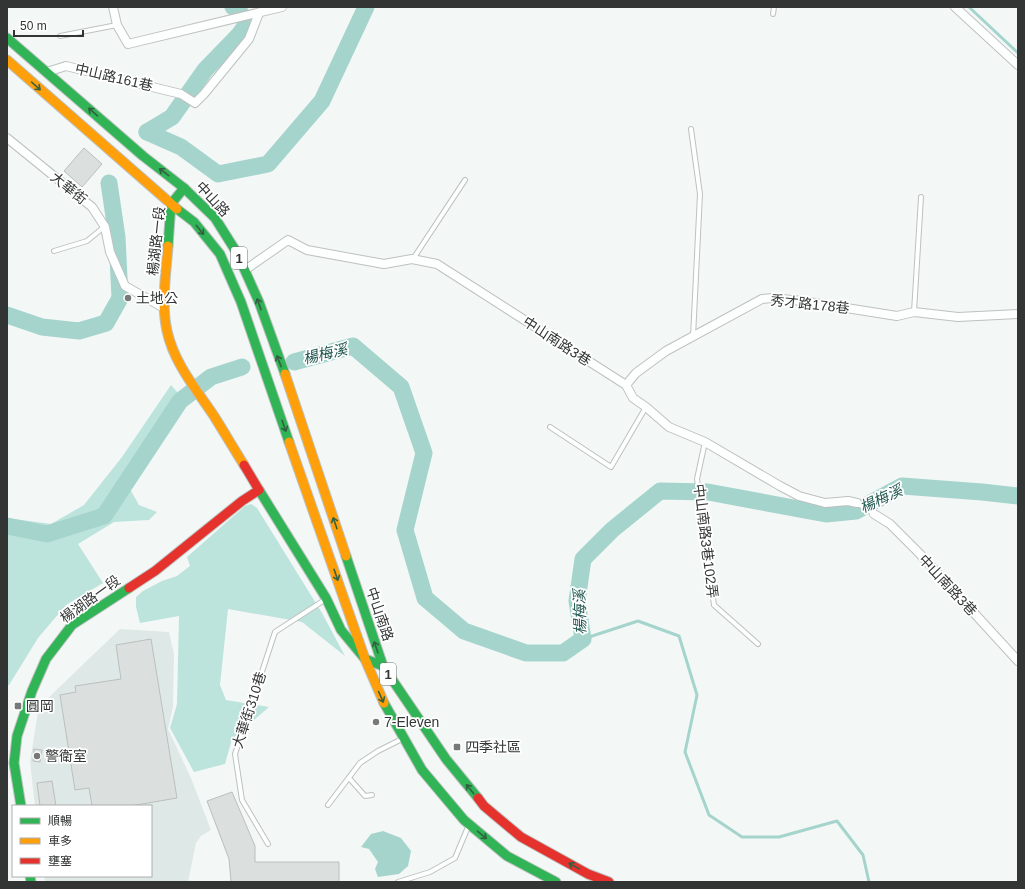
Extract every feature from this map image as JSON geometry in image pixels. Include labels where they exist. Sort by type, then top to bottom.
[{"type":"main road","name":"1","points":[[7,38],[46,72]]},
{"type":"main road","name":"1","points":[[7,60],[171,204]]},
{"type":"main road","name":"中山路","points":[[46,72],[143,156],[184,188],[216,218],[237,252],[245,270],[259,302],[287,380]]},
{"type":"main road","name":"楊湖路一段","points":[[184,188],[171,204],[164,308],[167,331],[173,351],[182,369],[215,418],[326,598],[341,630],[365,659],[383,666]]},
{"type":"main road","name":"中山南路","points":[[171,204],[194,222],[220,254],[241,302],[365,659],[383,702],[422,770],[464,820],[507,856],[556,882]]},
{"type":"main road","name":"中山南路","points":[[287,380],[383,666],[446,759],[484,806],[521,837],[588,874],[609,882]]},
{"type":"main road","name":"楊湖路一段","points":[[21,805],[14,763],[17,736],[32,691],[46,659],[72,625],[155,571],[242,501],[259,490]]},
{"type":"street","points":[[113,7],[117,25],[128,44],[282,7]]},
{"type":"street","points":[[955,7],[1018,65]]},
{"type":"street","name":"中山路161巷","points":[[46,72],[66,66],[181,94],[194,103],[204,94],[248,39],[256,14]]},
{"type":"street","name":"大華街","points":[[7,138],[92,207],[105,227],[110,252],[125,286],[164,308]]},
{"type":"street","name":"中山南路3巷","points":[[245,270],[288,240],[307,250],[384,264],[412,259],[437,264],[626,385],[633,398],[646,406],[669,427],[705,442],[799,496],[825,503],[848,501],[857,503]]},
{"type":"street","name":"秀才路178巷","points":[[626,385],[636,373],[666,351],[762,299],[802,301],[897,316],[914,312],[958,317],[1018,314]]},
{"type":"street","name":"中山南路3巷","points":[[874,514],[890,524],[920,554],[1018,661]]},
{"type":"street","points":[[7,774],[17,777]]},
{"type":"lane","points":[[773,14],[774,7]]},
{"type":"lane","points":[[60,36],[117,25]]},
{"type":"lane","points":[[691,130],[700,194],[692,338]]},
{"type":"lane","points":[[412,259],[465,180]]},
{"type":"lane","points":[[914,312],[920,197]]},
{"type":"lane","points":[[54,251],[87,241],[105,227]]},
{"type":"lane","points":[[550,427],[611,467],[646,406]]},
{"type":"lane","name":"中山南路3巷102弄","points":[[705,442],[697,479],[714,605],[758,644]]},
{"type":"lane","points":[[857,503],[874,514]]},
{"type":"lane","name":"大華街310巷","points":[[268,844],[242,800],[235,754],[275,632],[326,598]]},
{"type":"lane","points":[[328,805],[360,763],[378,751],[404,738]]},
{"type":"lane","points":[[349,778],[365,796],[372,795]]},
{"type":"lane","points":[[398,882],[430,872],[455,858],[469,825]]},
{"type":"shaded area","points":[[171,385],[178,393],[123,477],[139,505],[157,512],[149,520],[114,522],[78,544],[103,583],[66,605],[38,638],[7,686],[7,518],[51,524],[84,505],[122,457]]},
{"type":"shaded area","points":[[251,504],[257,508],[322,613],[345,656],[302,622],[228,609],[220,685],[226,700],[269,707],[232,739],[225,764],[194,772],[170,728],[177,704],[179,616],[140,623],[136,607],[136,597],[143,591],[162,581],[177,576],[190,566],[187,557],[245,506]]},
{"type":"shaded area","points":[[120,629],[169,632],[174,654],[173,707],[168,729],[191,778],[211,830],[201,836],[196,843],[188,882],[45,882],[44,877],[152,877],[152,805],[35,805],[30,762],[40,699],[46,700]]},
{"type":"shaded area","points":[[383,831],[401,838],[411,851],[408,866],[399,874],[378,877],[375,869],[378,862],[369,849],[361,847],[371,834]]},
{"type":"building","points":[[84,148],[102,164],[82,187],[64,171]]},
{"type":"building","points":[[151,639],[177,798],[136,805],[92,805],[89,788],[75,790],[60,695],[76,692],[75,686],[121,679],[116,645]]},
{"type":"building","name":"警衛室","points":[[34,749],[42,750],[40,762],[33,761]]},
{"type":"building","points":[[52,781],[56,805],[40,805],[37,783]]},
{"type":"building","points":[[232,792],[255,846],[255,862],[339,862],[339,882],[231,882],[229,859],[207,801]]},
{"type":"waterway","points":[[147,132],[172,117],[205,70],[238,36],[247,24],[238,9],[233,7]]},
{"type":"waterway","points":[[147,132],[181,147],[218,174],[268,164],[322,101],[366,7]]},
{"type":"waterway","points":[[969,7],[1018,53]]},
{"type":"waterway","points":[[7,315],[42,327],[79,331],[106,323],[120,298],[117,237],[109,183]]},
{"type":"waterway","name":"楊梅溪","points":[[294,362],[353,346],[401,387],[424,453],[405,530],[425,598],[464,631],[526,653],[563,653],[583,639],[577,601],[583,559],[612,530],[660,491],[708,492],[826,514],[856,511],[902,486],[1018,496]]},
{"type":"waterway","name":"楊梅溪","points":[[7,526],[47,534],[104,516],[180,401],[211,377],[242,367]]},
{"type":"waterway","points":[[583,639],[638,621],[679,636],[697,695],[685,752],[709,815],[742,837],[779,837],[837,821],[863,855],[869,882]]},
{"type":"traffic: fast","points":[[7,38],[143,156],[184,188],[215,218],[237,253],[259,302],[285,374]]},
{"type":"traffic: fast","points":[[168,246],[171,204],[184,188]]},
{"type":"traffic: fast","points":[[177,209],[194,222],[220,254],[241,302],[289,442]]},
{"type":"traffic: fast","points":[[259,490],[326,598],[341,630],[365,659],[383,666]]},
{"type":"traffic: fast","points":[[346,556],[383,666],[446,759],[478,798]]},
{"type":"traffic: fast","points":[[21,805],[14,763],[17,736],[32,691],[46,659],[72,625],[129,588]]},
{"type":"traffic: fast","points":[[384,703],[422,770],[464,820],[507,856],[556,882]]},
{"type":"traffic: fast","points":[[30,877],[31,882]]},
{"type":"traffic: slow","points":[[7,60],[177,209]]},
{"type":"traffic: slow","points":[[168,246],[164,289],[164,310],[170,343],[186,375],[214,416],[244,465]]},
{"type":"traffic: slow","points":[[285,374],[346,556]]},
{"type":"traffic: slow","points":[[289,442],[365,659],[384,703]]},
{"type":"traffic: jam","points":[[129,588],[155,571],[242,501],[259,490],[244,465]]},
{"type":"traffic: jam","points":[[478,798],[484,806],[521,837],[588,874],[609,882]]},
{"type":"place","name":"土地公","points":[[128,298]]},
{"type":"place","name":"圓岡","points":[[18,706]]},
{"type":"place","name":"7-Eleven","points":[[376,722]]},
{"type":"place","name":"四季社區","points":[[457,747]]},
{"type":"place","name":"警衛室","points":[[37,756]]}]
